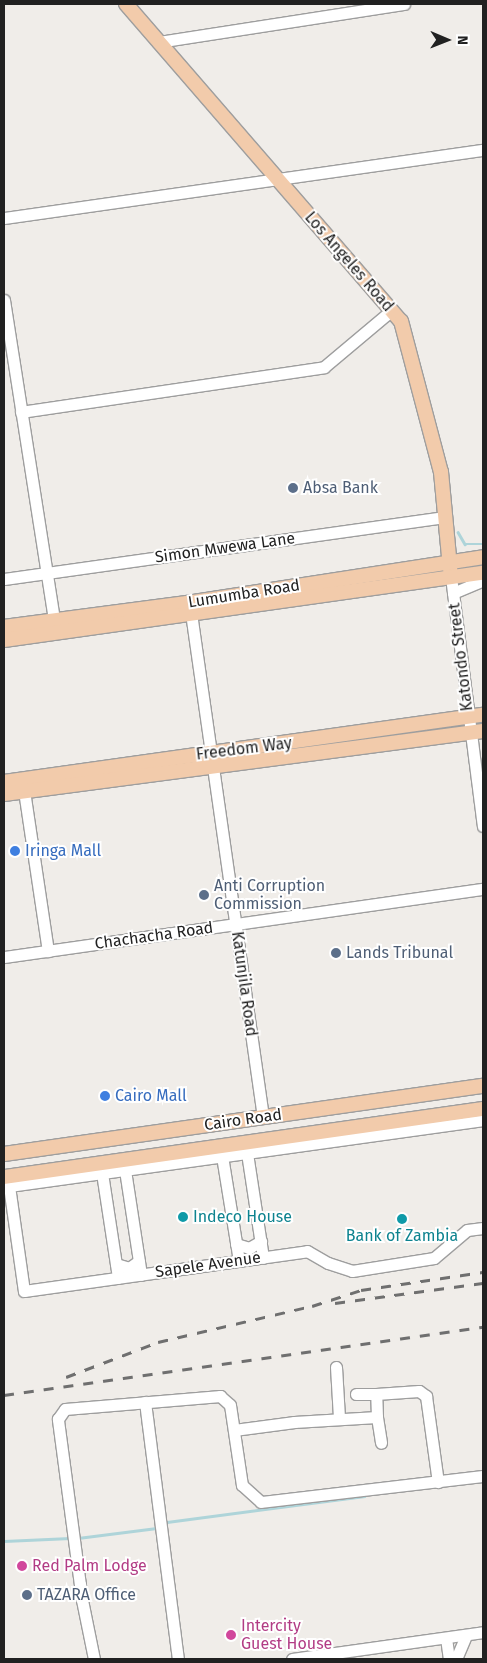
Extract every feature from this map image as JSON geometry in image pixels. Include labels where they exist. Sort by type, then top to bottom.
[{"type":"main road","name":"Los Angeles Road","points":[[126,4],[274,178],[392,310],[403,325],[422,392],[441,472],[451,577]]},
{"type":"main road","name":"Lumumba Road","points":[[4,627],[483,557]]},
{"type":"main road","name":"Lumumba Road","points":[[4,640],[483,573]]},
{"type":"main road","name":"Freedom Way","points":[[212,760],[483,715]]},
{"type":"main road","name":"Freedom Way","points":[[4,782],[23,785],[212,760],[477,732]]},
{"type":"main road","name":"Freedom Way","points":[[4,794],[23,785]]},
{"type":"main road","name":"Cairo Road","points":[[4,1154],[483,1086]]},
{"type":"main road","points":[[393,1099],[389,1112],[396,1122]]},
{"type":"main road","points":[[372,1102],[380,1113],[375,1125]]},
{"type":"main road","name":"Cairo Road","points":[[6,1182],[349,1134],[375,1125],[396,1122],[467,1117],[483,1109]]},
{"type":"main road","points":[[113,1138],[109,1151],[121,1166]]},
{"type":"main road","points":[[92,1142],[100,1153],[99,1169]]},
{"type":"street","points":[[158,42],[404,4]]},
{"type":"street","points":[[4,218],[274,178],[483,150]]},
{"type":"street","points":[[4,300],[54,620]]},
{"type":"street","points":[[21,412],[324,367],[392,310]]},
{"type":"street","name":"Simon Mwewa Lane","points":[[4,579],[445,517]]},
{"type":"street","name":"Katondo Street","points":[[451,577],[468,717],[477,732],[483,826]]},
{"type":"street","points":[[453,593],[483,580]]},
{"type":"street","name":"Katunjila Road","points":[[191,613],[263,1117]]},
{"type":"street","points":[[23,785],[48,951]]},
{"type":"street","name":"Chachacha Road","points":[[4,957],[483,889]]},
{"type":"street","points":[[192,1156],[222,1156],[247,1153],[349,1134],[467,1117],[483,1120]]},
{"type":"street","points":[[247,1153],[263,1258]]},
{"type":"street","points":[[222,1156],[239,1261]]},
{"type":"street","points":[[121,1166],[142,1275]]},
{"type":"street","points":[[99,1169],[118,1278]]},
{"type":"street","name":"Sapele Avenue","points":[[6,1182],[24,1291],[307,1251],[328,1263],[352,1271],[434,1258],[467,1230],[483,1228]]},
{"type":"street","points":[[236,1244],[249,1248],[261,1241]]},
{"type":"street","points":[[116,1264],[129,1268],[139,1261]]},
{"type":"street","points":[[336,1367],[339,1418]]},
{"type":"street","points":[[356,1394],[419,1391],[426,1396],[438,1482]]},
{"type":"street","points":[[376,1394],[381,1443]]},
{"type":"street","points":[[94,1659],[82,1600],[58,1419],[65,1410],[220,1396],[230,1404],[242,1486],[261,1502],[483,1476]]},
{"type":"street","points":[[145,1402],[178,1659]]},
{"type":"street","points":[[234,1430],[339,1418],[377,1417]]},
{"type":"street","points":[[292,1659],[483,1632]]},
{"type":"street","points":[[456,1659],[466,1635]]},
{"type":"street","points":[[446,1638],[449,1659]]},
{"type":"waterway","points":[[458,532],[465,544],[483,544]]},
{"type":"waterway","points":[[167,1522],[364,1496]]},
{"type":"waterway","points":[[78,1538],[156,1528]]},
{"type":"waterway","points":[[4,1541],[70,1538]]},
{"type":"railway","points":[[66,1377],[158,1342],[312,1306],[361,1290],[483,1272]]},
{"type":"railway","points":[[335,1303],[483,1283]]},
{"type":"railway","points":[[4,1395],[483,1327]]},
{"type":"place","name":"Absa Bank","points":[[293,488]]},
{"type":"place","name":"Iringa Mall","points":[[15,851]]},
{"type":"place","name":"Anti Corruption Commission","points":[[204,895]]},
{"type":"place","name":"Lands Tribunal","points":[[336,953]]},
{"type":"place","name":"Cairo Mall","points":[[105,1096]]},
{"type":"place","name":"Indeco House","points":[[183,1217]]},
{"type":"place","name":"Bank of Zambia","points":[[402,1219]]},
{"type":"place","name":"Red Palm Lodge","points":[[22,1566]]},
{"type":"place","name":"TAZARA Office","points":[[27,1595]]},
{"type":"place","name":"Intercity Guest House","points":[[231,1635]]}]
